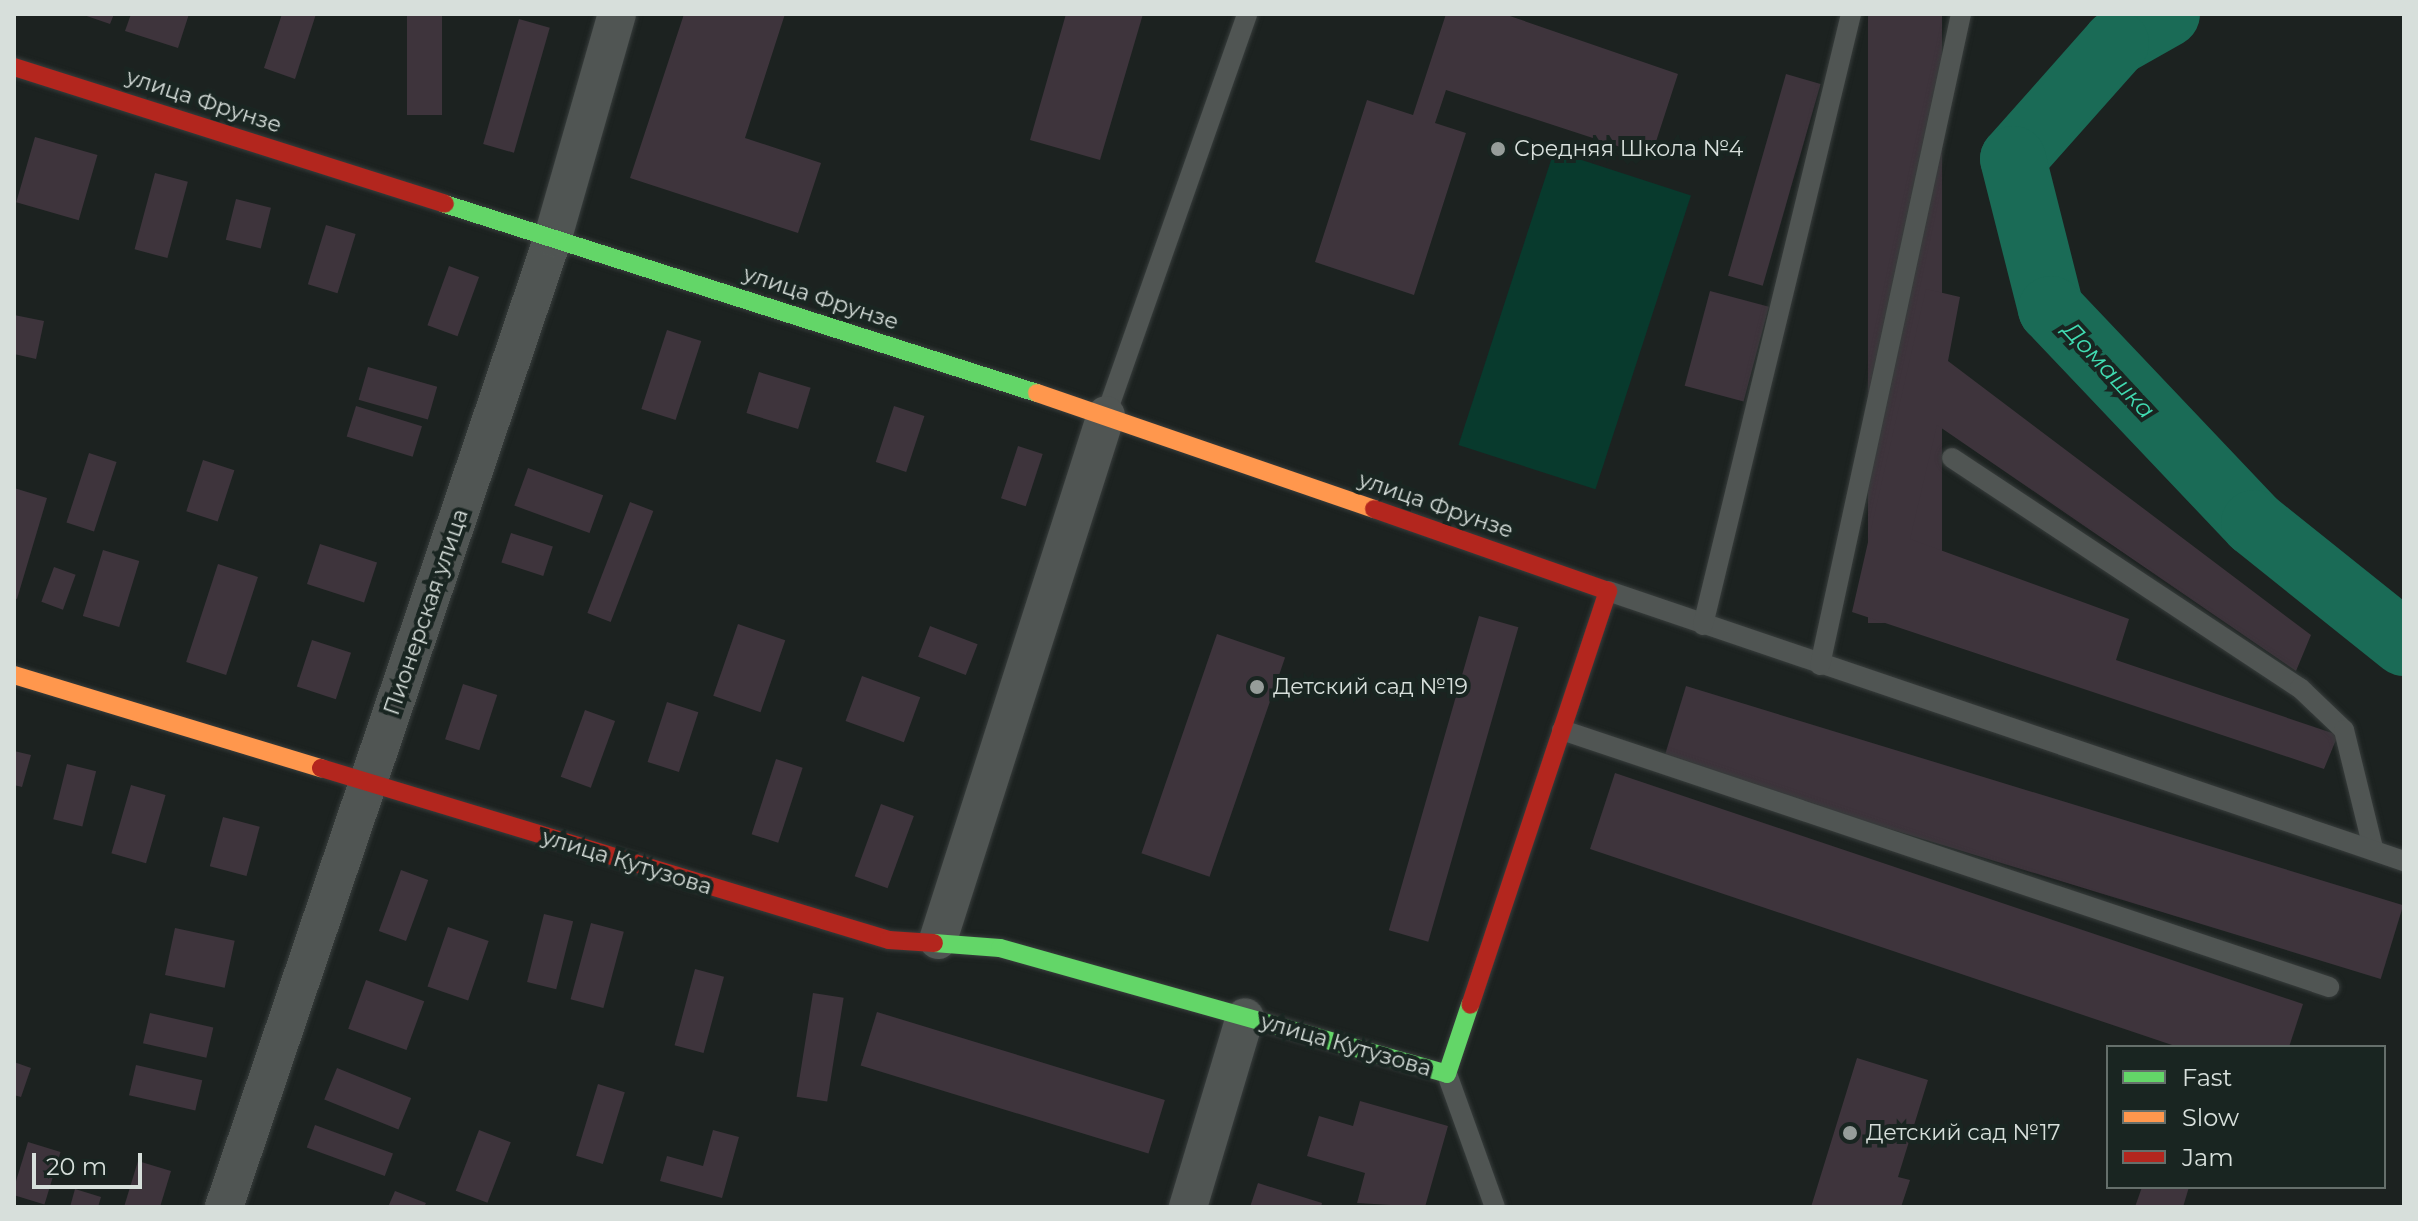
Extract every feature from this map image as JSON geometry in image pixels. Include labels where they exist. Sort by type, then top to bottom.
[{"type":"street","name":"Пионерская улица","points":[[224,1207],[553,237],[617,14]]},
{"type":"street","name":"улица Фрунзе","points":[[14,67],[1106,415],[1608,591]]},
{"type":"street","points":[[938,940],[1106,415]]},
{"type":"street","points":[[1447,1074],[1608,591]]},
{"type":"street","name":"улица Кутузова","points":[[14,675],[889,940],[938,940],[1000,948],[1447,1074]]},
{"type":"street","name":"улица Кутузова","points":[[1188,1207],[1245,1017]]},
{"type":"lane","points":[[1106,415],[1247,14]]},
{"type":"lane","points":[[1703,625],[1851,14]]},
{"type":"lane","points":[[1820,665],[1961,14]]},
{"type":"lane","points":[[1952,458],[2300,688],[2344,730],[2373,848]]},
{"type":"lane","points":[[1608,591],[2404,861]]},
{"type":"lane","points":[[1562,730],[2329,987]]},
{"type":"lane","points":[[1447,1074],[1495,1207]]},
{"type":"green space","points":[[1554,151],[1691,195],[1595,489],[1459,445]]},
{"type":"building","points":[[81,14],[114,14],[110,24]]},
{"type":"building","points":[[131,14],[189,14],[178,48],[125,31]]},
{"type":"building","points":[[282,14],[316,14],[295,79],[264,68]]},
{"type":"building","points":[[407,14],[442,14],[442,115],[407,115]]},
{"type":"building","points":[[684,14],[785,14],[745,138],[821,163],[798,233],[630,178]]},
{"type":"building","points":[[1066,14],[1143,14],[1100,160],[1030,140]]},
{"type":"building","points":[[1446,14],[1504,14],[1678,74],[1651,157],[1446,90],[1435,123],[1466,133],[1414,295],[1315,262],[1367,100],[1413,115]]},
{"type":"building","points":[[1868,14],[1942,14],[1942,623],[1868,623]]},
{"type":"building","points":[[519,19],[550,28],[514,153],[483,144]]},
{"type":"building","points":[[1786,74],[1821,84],[1763,286],[1728,276]]},
{"type":"building","points":[[35,137],[97,155],[79,220],[16,202]]},
{"type":"building","points":[[155,173],[188,182],[167,258],[135,249]]},
{"type":"building","points":[[236,199],[271,208],[261,248],[226,240]]},
{"type":"building","points":[[326,225],[356,234],[338,293],[308,284]]},
{"type":"building","points":[[449,266],[479,277],[458,336],[427,325]]},
{"type":"building","points":[[1926,289],[1960,297],[1948,361],[2311,635],[2296,671],[1937,425],[1910,539],[2129,619],[2116,660],[2338,735],[2324,769],[1852,612]]},
{"type":"building","points":[[1710,291],[1769,307],[1744,401],[1685,386]]},
{"type":"building","points":[[14,315],[44,321],[36,359],[14,354]]},
{"type":"building","points":[[667,330],[701,341],[676,420],[641,409]]},
{"type":"building","points":[[368,367],[437,387],[428,420],[359,400]]},
{"type":"building","points":[[759,372],[811,388],[798,429],[746,413]]},
{"type":"building","points":[[356,406],[422,426],[413,457],[347,437]]},
{"type":"building","points":[[894,406],[924,416],[906,472],[876,462]]},
{"type":"building","points":[[1018,446],[1043,454],[1026,506],[1001,498]]},
{"type":"building","points":[[89,453],[117,462],[94,531],[66,522]]},
{"type":"building","points":[[203,460],[234,470],[218,522],[186,511]]},
{"type":"building","points":[[528,468],[603,495],[589,533],[514,506]]},
{"type":"building","points":[[14,488],[47,498],[17,599],[14,598]]},
{"type":"building","points":[[630,502],[653,511],[611,622],[587,613]]},
{"type":"building","points":[[511,533],[553,547],[543,576],[501,562]]},
{"type":"building","points":[[320,544],[377,563],[364,602],[307,584]]},
{"type":"building","points":[[103,550],[139,561],[119,627],[83,616]]},
{"type":"building","points":[[218,564],[258,577],[226,675],[186,662]]},
{"type":"building","points":[[54,567],[76,575],[63,610],[41,602]]},
{"type":"building","points":[[1479,616],[1518,627],[1428,942],[1389,930]]},
{"type":"building","points":[[738,624],[785,640],[761,712],[713,696]]},
{"type":"building","points":[[930,626],[978,644],[966,675],[918,657]]},
{"type":"building","points":[[1217,634],[1285,657],[1210,877],[1141,853]]},
{"type":"building","points":[[312,640],[351,653],[336,699],[297,687]]},
{"type":"building","points":[[862,676],[920,697],[904,742],[846,721]]},
{"type":"building","points":[[463,684],[497,695],[479,750],[445,739]]},
{"type":"building","points":[[1686,686],[2403,905],[2381,979],[1663,760]]},
{"type":"building","points":[[667,702],[698,712],[679,772],[648,762]]},
{"type":"building","points":[[585,710],[615,721],[591,788],[561,777]]},
{"type":"building","points":[[14,751],[31,755],[22,787],[14,785]]},
{"type":"building","points":[[776,759],[803,768],[778,843],[752,834]]},
{"type":"building","points":[[67,764],[96,771],[82,827],[53,819]]},
{"type":"building","points":[[1615,773],[2303,1004],[2290,1045],[2172,1045],[1590,849]]},
{"type":"building","points":[[131,785],[166,795],[146,863],[111,853]]},
{"type":"building","points":[[881,804],[914,816],[888,888],[855,876]]},
{"type":"building","points":[[223,817],[260,827],[247,876],[210,866]]},
{"type":"building","points":[[401,870],[428,880],[406,941],[379,931]]},
{"type":"building","points":[[544,914],[573,921],[556,989],[527,982]]},
{"type":"building","points":[[591,923],[624,932],[603,1008],[571,999]]},
{"type":"building","points":[[448,927],[489,941],[468,1001],[427,987]]},
{"type":"building","points":[[175,928],[235,941],[225,988],[165,975]]},
{"type":"building","points":[[695,969],[724,977],[704,1053],[675,1045]]},
{"type":"building","points":[[366,980],[424,1001],[406,1050],[348,1029]]},
{"type":"building","points":[[813,993],[844,998],[827,1102],[797,1097]]},
{"type":"building","points":[[877,1012],[1165,1100],[1148,1154],[861,1066]]},
{"type":"building","points":[[150,1013],[213,1028],[206,1058],[143,1043]]},
{"type":"building","points":[[1857,1058],[1928,1080],[1898,1177],[1910,1180],[1901,1207],[1811,1207]]},
{"type":"building","points":[[14,1062],[31,1068],[21,1097],[14,1095]]},
{"type":"building","points":[[136,1065],[202,1080],[195,1111],[129,1095]]},
{"type":"building","points":[[337,1068],[411,1098],[398,1129],[324,1100]]},
{"type":"building","points":[[598,1084],[625,1092],[603,1164],[576,1156]]},
{"type":"building","points":[[1360,1101],[1448,1126],[1425,1207],[1357,1203],[1365,1173],[1307,1156],[1319,1116],[1353,1126]]},
{"type":"building","points":[[315,1125],[393,1153],[385,1176],[307,1148]]},
{"type":"building","points":[[479,1130],[511,1142],[487,1203],[456,1191]]},
{"type":"building","points":[[713,1130],[739,1137],[722,1198],[660,1181],[667,1156],[703,1166]]},
{"type":"building","points":[[28,1142],[61,1152],[44,1205],[14,1195]]},
{"type":"building","points":[[138,1161],[171,1171],[160,1207],[124,1207]]},
{"type":"building","points":[[1258,1183],[1322,1203],[1321,1207],[1250,1207]]},
{"type":"building","points":[[75,1189],[101,1197],[98,1207],[70,1207]]},
{"type":"building","points":[[2141,1189],[2188,1189],[2183,1207],[2135,1207]]},
{"type":"building","points":[[395,1191],[426,1203],[424,1207],[388,1207]]},
{"type":"waterway","name":"Домашка","points":[[2167,14],[2116,43],[2013,159],[2051,309],[2254,523],[2404,643]]},
{"type":"traffic: fast","points":[[445,204],[1037,393]]},
{"type":"traffic: fast","points":[[934,943],[1000,948],[1447,1074],[1470,1005]]},
{"type":"traffic: slow","points":[[1037,393],[1374,509]]},
{"type":"traffic: slow","points":[[14,675],[321,768]]},
{"type":"traffic: jam","points":[[14,67],[445,204]]},
{"type":"traffic: jam","points":[[1374,509],[1608,591],[1470,1005]]},
{"type":"traffic: jam","points":[[321,768],[889,940],[934,943]]},
{"type":"place","name":"Средняя Школа №4","points":[[1498,149]]},
{"type":"place","name":"Детский сад №19","points":[[1257,687]]},
{"type":"place","name":"Детский сад №17","points":[[1850,1133]]}]
